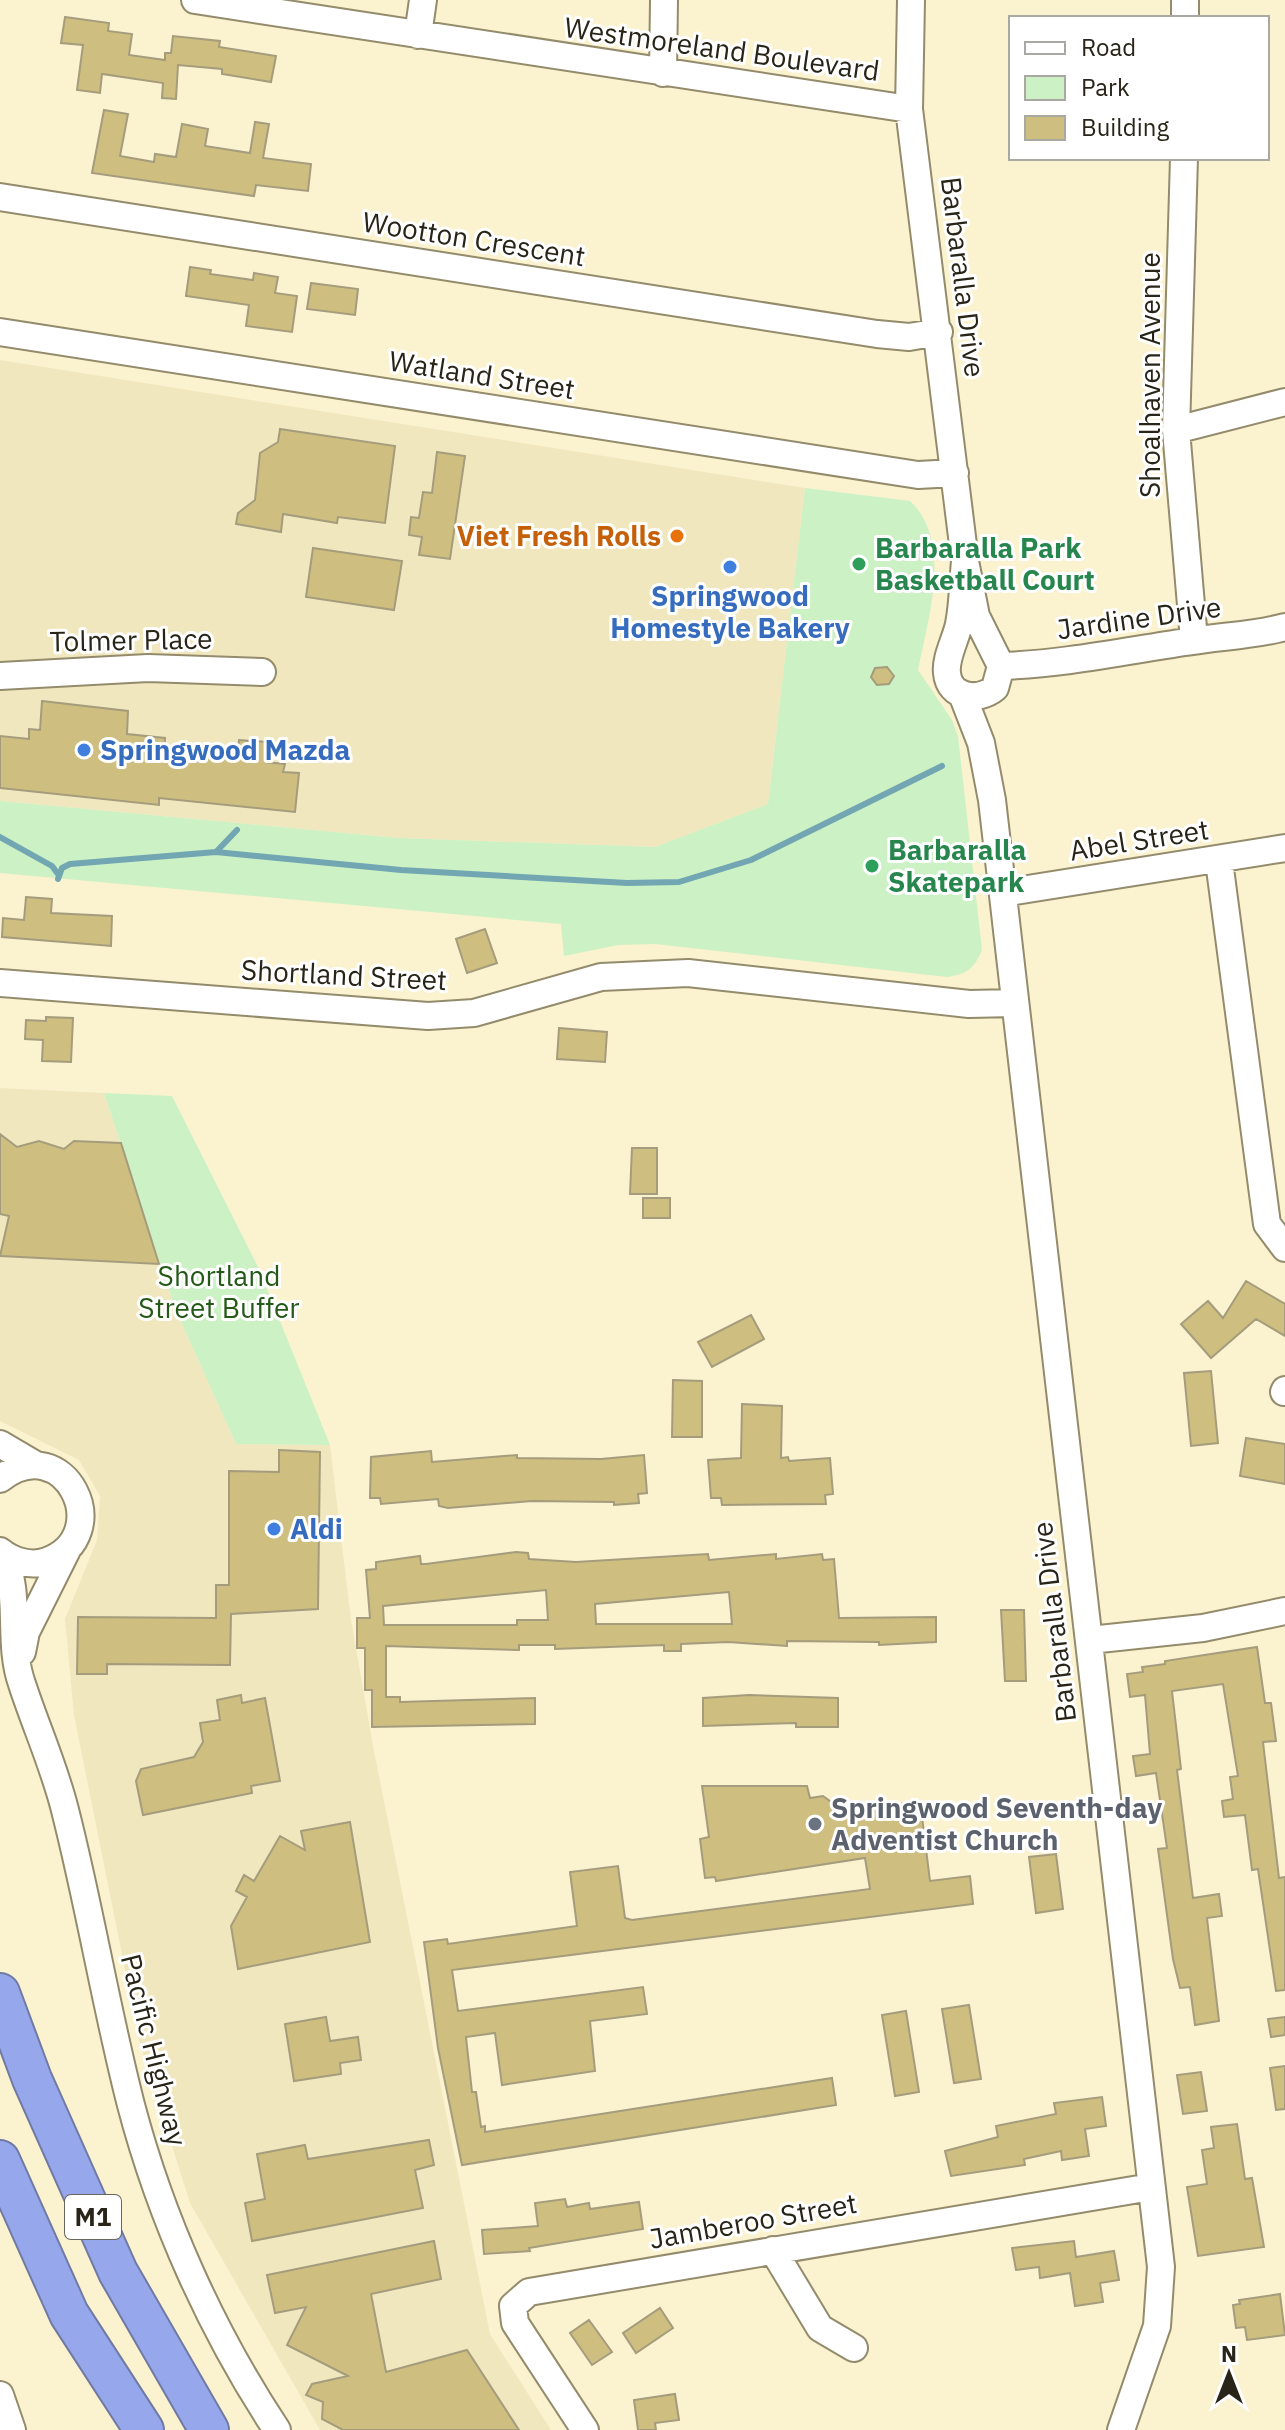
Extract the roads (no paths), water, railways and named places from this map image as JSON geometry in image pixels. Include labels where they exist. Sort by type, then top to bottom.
[{"type":"highway","name":"M1","points":[[0,1993],[32,2079],[118,2272],[209,2430]]},
{"type":"highway","name":"M1","points":[[0,2160],[69,2314],[144,2430]]},
{"type":"street","name":"Westmoreland Boulevard","points":[[195,0],[909,109]]},
{"type":"street","points":[[418,35],[423,0]]},
{"type":"street","points":[[663,73],[664,0]]},
{"type":"street","name":"Barbaralla Drive","points":[[911,0],[909,109],[965,561],[976,616],[995,657],[998,681],[989,693],[992,800]]},
{"type":"street","name":"Shoalhaven Avenue","points":[[1184,160],[1176,430],[1194,640]]},
{"type":"street","name":"Wootton Crescent","points":[[0,197],[877,334],[909,337],[939,332]]},
{"type":"street","name":"Watland Street","points":[[0,332],[918,475],[955,473]]},
{"type":"street","points":[[1176,430],[1285,402]]},
{"type":"street","name":"Barbaralla Drive","points":[[965,561],[959,623],[946,672],[949,681],[962,694],[981,743],[992,800],[1161,2267],[1160,2305],[1150,2355],[1121,2430]]},
{"type":"street","name":"Jardine Drive","points":[[995,657],[1033,665],[1194,640],[1249,637],[1285,627]]},
{"type":"street","points":[[951,654],[965,644],[982,644],[995,657]]},
{"type":"street","name":"Tolmer Place","points":[[0,676],[148,668],[262,672]]},
{"type":"street","points":[[962,694],[980,696],[989,693]]},
{"type":"street","name":"Abel Street","points":[[1003,893],[1219,861],[1285,848]]},
{"type":"street","points":[[1219,861],[1267,1224],[1285,1248]]},
{"type":"street","name":"Shortland Street","points":[[0,983],[428,1016],[474,1013],[560,987],[647,973],[688,973],[969,1004],[1014,1003]]},
{"type":"street","points":[[0,1444],[34,1464],[61,1474],[76,1492],[81,1507],[79,1531],[26,1632],[18,1667]]},
{"type":"street","points":[[0,1479],[20,1466],[34,1464]]},
{"type":"street","points":[[1,1552],[19,1562],[41,1563],[68,1548]]},
{"type":"street","name":"Pacific Highway","points":[[1,1552],[14,1592],[18,1667],[65,1810],[128,2093],[158,2190],[192,2276],[228,2350],[277,2430]]},
{"type":"street","points":[[1090,1640],[1203,1628],[1285,1611]]},
{"type":"street","name":"Jamberoo Street","points":[[585,2430],[515,2323],[513,2306],[529,2292],[1151,2187]]},
{"type":"street","points":[[773,2250],[820,2328],[854,2348]]},
{"type":"street","points":[[0,2395],[12,2430]]},
{"type":"waterway","points":[[58,879],[62,868],[70,864],[216,852],[401,870],[627,883],[679,882],[751,860],[942,766]]},
{"type":"waterway","points":[[216,852],[237,830]]},
{"type":"waterway","points":[[0,837],[52,866],[58,874]]},
{"type":"place","name":"Viet Fresh Rolls","points":[[677,536]]},
{"type":"place","name":"Barbaralla Park Basketball Court","points":[[859,564]]},
{"type":"place","name":"Springwood Homestyle Bakery","points":[[730,567]]},
{"type":"place","name":"Springwood Mazda","points":[[84,750]]},
{"type":"place","name":"Barbaralla Skatepark","points":[[872,866]]},
{"type":"place","name":"Aldi","points":[[274,1529]]},
{"type":"place","name":"Springwood Seventh-day Adventist Church","points":[[815,1824]]},
{"type":"park label","name":"Shortland Street Buffer","points":[[219,1292]]}]
